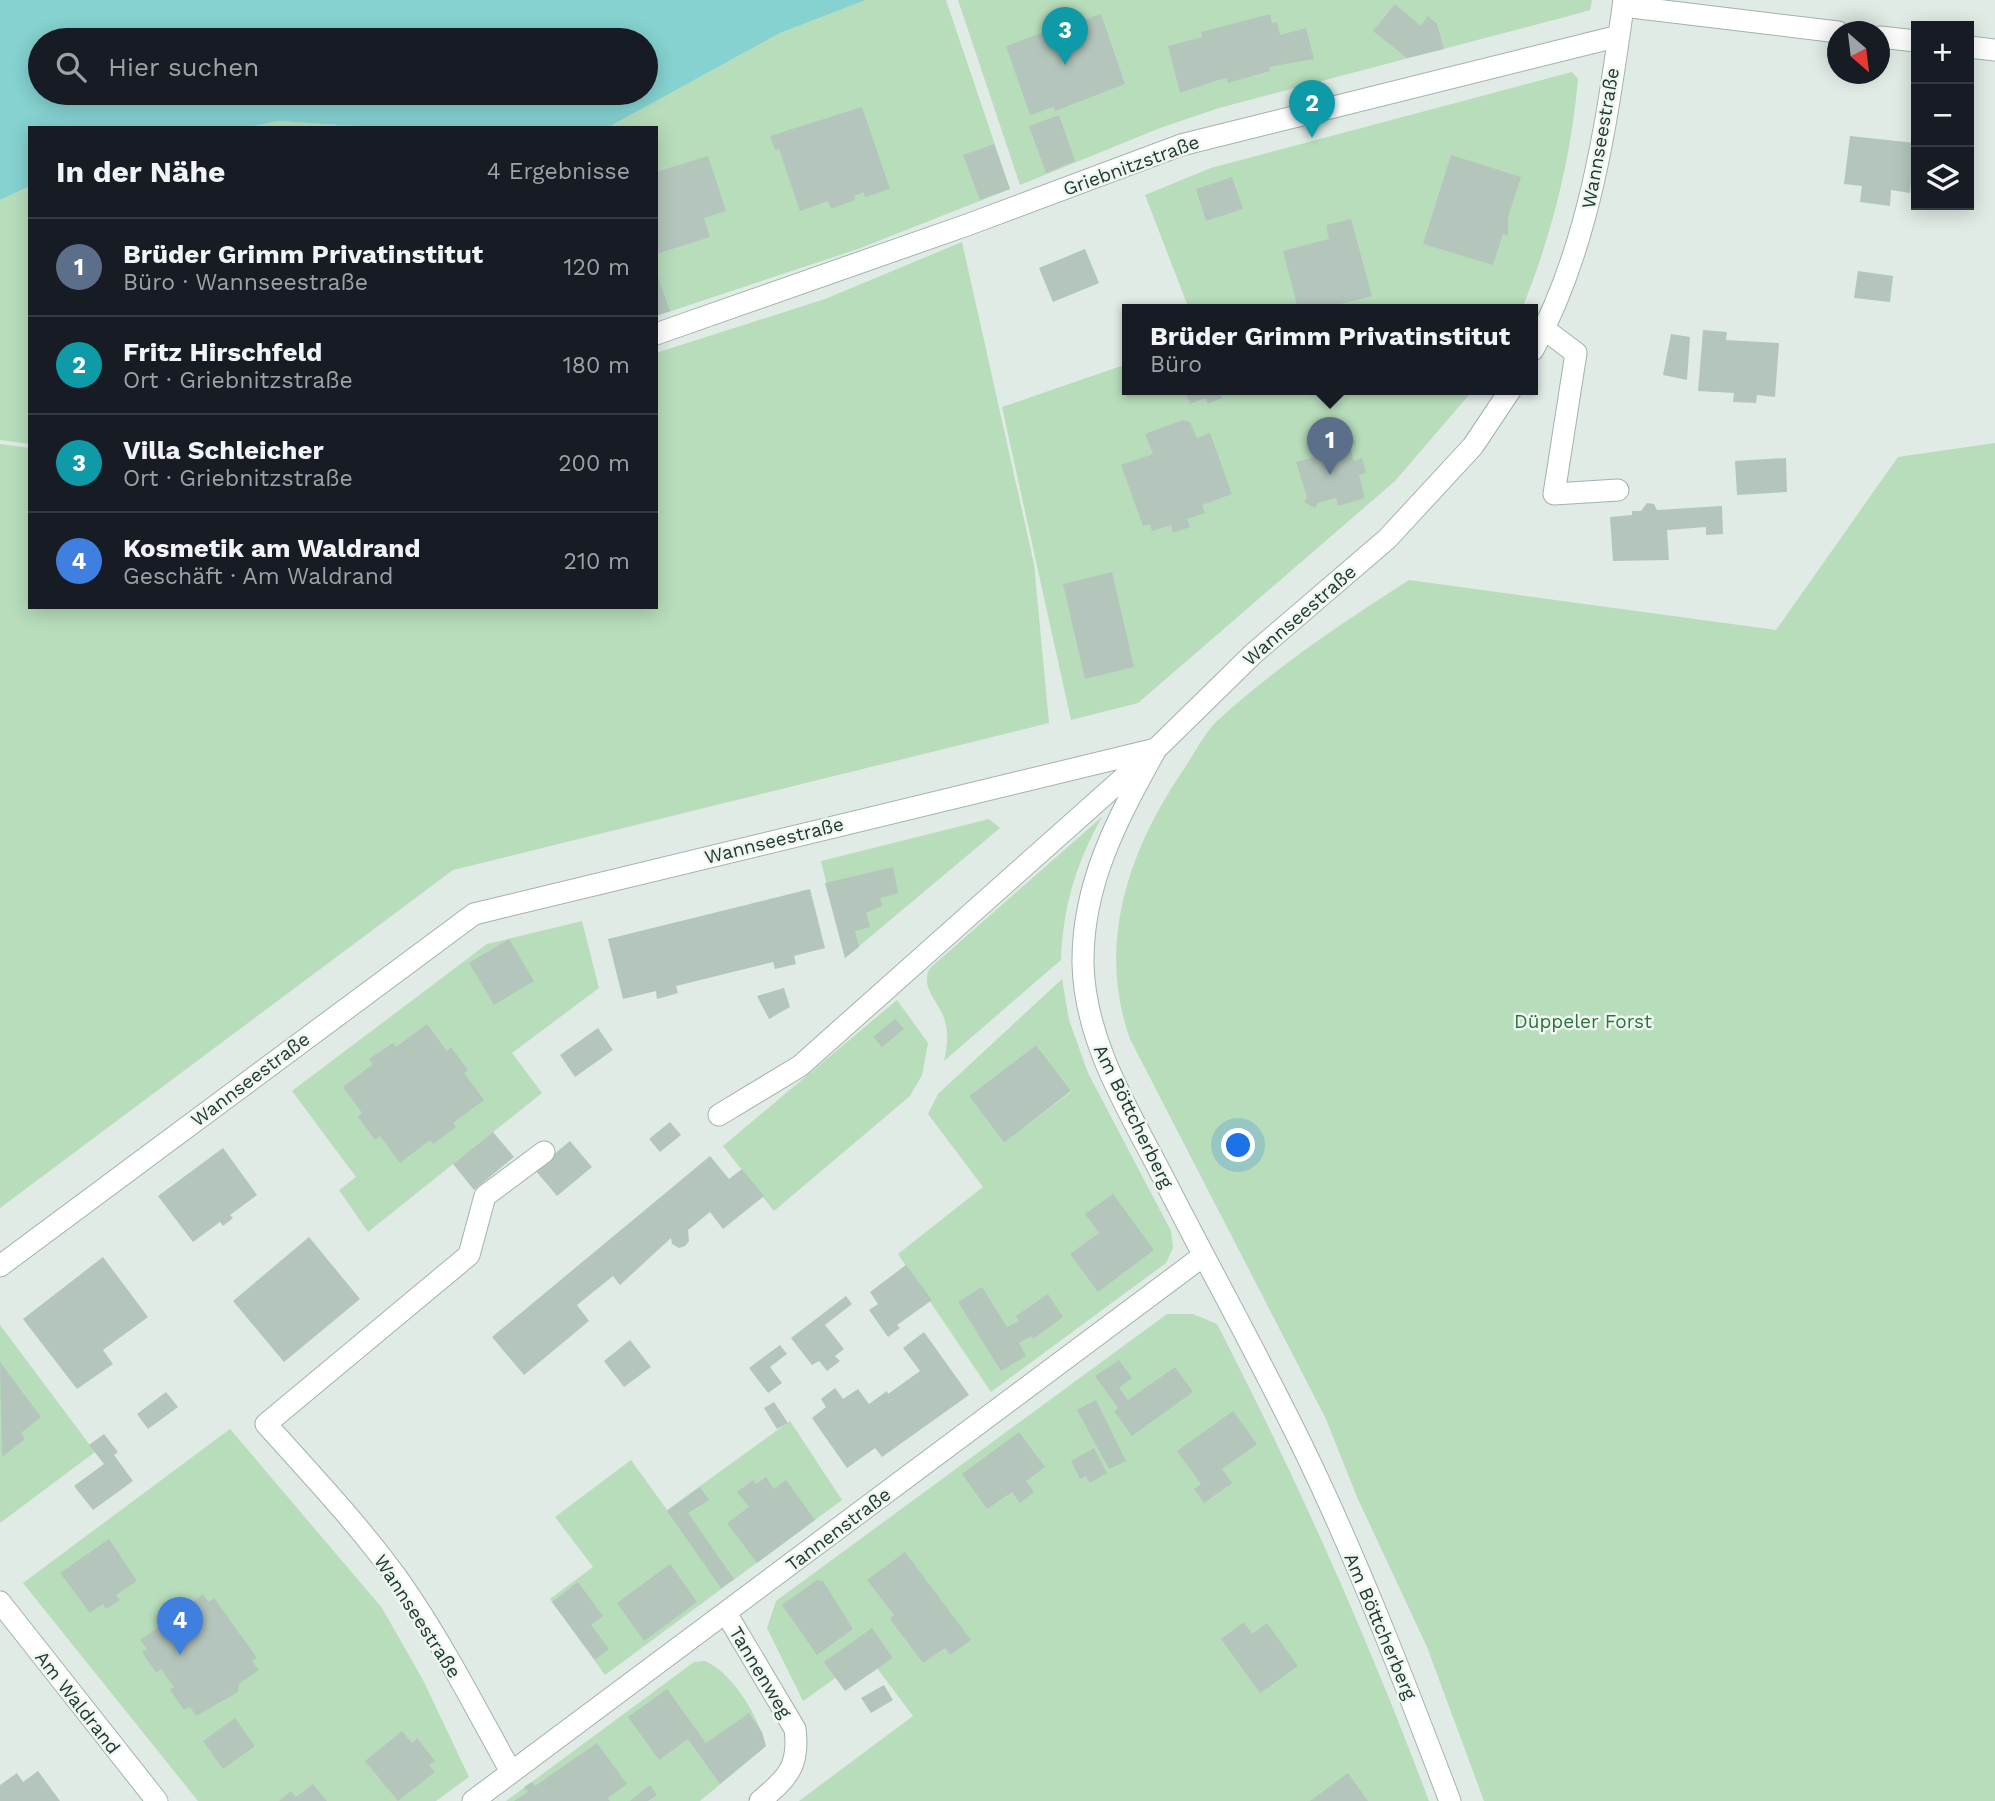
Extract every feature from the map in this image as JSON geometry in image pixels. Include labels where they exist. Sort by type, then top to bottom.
[{"type":"street","points":[[1624,3],[1827,31]]},
{"type":"street","name":"Wannseestraße","points":[[1538,340],[1571,265],[1587,212],[1624,3]]},
{"type":"street","name":"Griebnitzstraße","points":[[658,333],[967,225],[1181,145],[1619,36]]},
{"type":"street","points":[[1890,38],[1911,40]]},
{"type":"street","points":[[1974,48],[1995,50]]},
{"type":"street","points":[[1544,329],[1576,353],[1555,494],[1618,490]]},
{"type":"street","name":"Wannseestraße","points":[[0,1266],[474,914],[1156,749],[1254,654],[1409,517],[1473,446],[1507,395]]},
{"type":"street","points":[[719,1115],[800,1066],[1156,749]]},
{"type":"street","name":"Am Böttcherberg","points":[[1156,749],[1113,827],[1093,878],[1086,918],[1085,985],[1099,1048],[1315,1473],[1399,1664],[1450,1801]]},
{"type":"street","name":"Wannseestraße","points":[[511,1772],[448,1658],[398,1579],[336,1501],[266,1424],[469,1255],[485,1196],[544,1152]]},
{"type":"street","name":"Tannenstraße","points":[[473,1801],[1203,1256]]},
{"type":"street","name":"Am Waldrand","points":[[0,1602],[157,1801]]},
{"type":"street","name":"Tannenweg","points":[[726,1613],[795,1729],[795,1762],[786,1779],[760,1801]]},
{"type":"green space","points":[[866,0],[946,0],[1010,189],[858,249],[658,315],[658,126],[611,126],[649,105],[658,105],[658,100],[780,33]]},
{"type":"green space","points":[[958,0],[1592,0],[1590,10],[1219,108],[1160,128],[1020,185]]},
{"type":"green space","points":[[1572,72],[1578,79],[1571,138],[1559,196],[1524,304],[1187,304],[1145,195],[1211,168]]},
{"type":"green space","points":[[278,121],[354,126],[255,126]]},
{"type":"green space","points":[[28,187],[28,444],[0,440],[0,200]]},
{"type":"green space","points":[[962,242],[1034,564],[1049,723],[453,870],[0,1208],[0,444],[28,448],[28,609],[658,609],[658,352],[825,299]]},
{"type":"green space","points":[[1122,366],[1122,395],[1469,395],[1395,481],[1138,703],[1071,720],[1002,407]]},
{"type":"green space","name":"Düppeler Forst","points":[[1995,443],[1995,1801],[1484,1801],[1427,1647],[1357,1497],[1326,1419],[1130,1039],[1120,1003],[1116,968],[1124,898],[1134,865],[1164,800],[1203,738],[1217,721],[1262,682],[1310,646],[1409,580],[1776,630],[1898,457]]},
{"type":"green space","points":[[1102,817],[1072,886],[1061,960],[944,1061],[946,1026],[927,982],[930,968]]},
{"type":"green space","points":[[989,819],[1000,828],[845,958],[821,861]]},
{"type":"green space","points":[[582,921],[599,988],[512,1053],[542,1093],[368,1232],[339,1190],[356,1177],[292,1091],[487,944]]},
{"type":"green space","points":[[1062,979],[1069,1020],[1088,1073],[1171,1231],[1173,1248],[1166,1263],[991,1392],[898,1254],[983,1187],[928,1114],[938,1094]],"holes":[[[1036,1045],[1071,1092],[1004,1143],[969,1096]]]},
{"type":"green space","points":[[897,1000],[928,1043],[922,1075],[910,1096],[774,1211],[723,1146]]},
{"type":"green space","points":[[1167,1314],[1193,1314],[1217,1324],[1330,1560],[1429,1801],[799,1801],[913,1716],[877,1668],[893,1658],[883,1644],[803,1701],[767,1628],[776,1601]]},
{"type":"green space","points":[[0,1325],[95,1452],[0,1523]]},
{"type":"green space","points":[[790,1421],[842,1500],[605,1675],[550,1599],[593,1567],[555,1517],[631,1460],[667,1510]]},
{"type":"green space","points":[[230,1429],[382,1608],[423,1680],[469,1777],[436,1801],[198,1801],[23,1583]]},
{"type":"green space","points":[[705,1661],[725,1675],[743,1697],[751,1709],[766,1746],[700,1801],[506,1801],[694,1662]]},
{"type":"water","points":[[0,0],[866,0],[780,33],[658,100],[658,28],[28,28],[28,105],[649,105],[611,126],[354,126],[278,121],[255,126],[28,126],[28,187],[0,200]]},
{"type":"building","points":[[1395,4],[1421,26],[1428,16],[1437,24],[1444,49],[1407,58],[1373,31]]},
{"type":"building","points":[[1101,14],[1125,84],[1055,111],[1054,107],[1030,115],[1006,46],[1039,34],[1055,24],[1068,25]]},
{"type":"building","points":[[1270,14],[1272,23],[1277,22],[1280,35],[1306,28],[1314,59],[1269,67],[1270,71],[1228,83],[1227,78],[1180,93],[1168,46],[1202,37],[1201,32]]},
{"type":"building","points":[[862,107],[890,189],[865,197],[864,192],[854,196],[855,200],[831,209],[828,201],[800,211],[779,149],[775,150],[770,136]]},
{"type":"building","points":[[1059,115],[1075,161],[1046,173],[1029,126]]},
{"type":"building","points":[[1850,136],[1911,143],[1910,193],[1891,190],[1890,206],[1860,202],[1862,186],[1844,184]]},
{"type":"building","points":[[994,144],[1010,189],[980,200],[963,155]]},
{"type":"building","points":[[1451,155],[1521,177],[1508,217],[1508,236],[1503,234],[1493,265],[1423,244]]},
{"type":"building","points":[[708,156],[726,211],[704,218],[710,237],[658,253],[658,171]]},
{"type":"building","points":[[1232,177],[1243,209],[1206,221],[1196,189]]},
{"type":"building","points":[[1351,219],[1372,296],[1341,304],[1297,304],[1283,251],[1329,239],[1326,225]]},
{"type":"building","points":[[1085,249],[1099,283],[1053,302],[1039,268]]},
{"type":"building","points":[[1858,271],[1893,276],[1890,302],[1854,298]]},
{"type":"building","points":[[658,277],[670,311],[658,315]]},
{"type":"building","points":[[1703,330],[1727,332],[1726,340],[1779,343],[1775,397],[1757,395],[1756,403],[1733,402],[1734,393],[1698,391]]},
{"type":"building","points":[[1671,334],[1690,337],[1687,380],[1663,375]]},
{"type":"building","points":[[1186,395],[1221,395],[1222,398],[1208,404],[1205,398],[1190,404]]},
{"type":"building","points":[[1183,420],[1190,422],[1197,438],[1210,433],[1232,494],[1202,505],[1205,513],[1187,519],[1190,527],[1173,533],[1171,525],[1152,531],[1150,524],[1143,526],[1121,465],[1153,454],[1145,434]]},
{"type":"building","points":[[1330,435],[1340,440],[1353,436],[1356,444],[1350,446],[1354,461],[1362,458],[1366,473],[1359,475],[1365,498],[1338,506],[1336,498],[1318,503],[1315,508],[1304,502],[1307,497],[1296,462],[1318,456],[1315,448],[1320,437]]},
{"type":"building","points":[[1786,458],[1787,492],[1737,495],[1735,461]]},
{"type":"building","points":[[1647,503],[1654,504],[1657,510],[1722,506],[1723,534],[1706,535],[1706,527],[1667,530],[1669,560],[1613,561],[1610,517],[1632,515],[1632,511],[1641,511]]},
{"type":"building","points":[[1112,572],[1134,667],[1085,679],[1063,584]]},
{"type":"building","points":[[893,867],[898,893],[880,898],[882,906],[866,913],[870,927],[855,931],[859,947],[845,958],[825,883]]},
{"type":"building","points":[[810,889],[825,948],[794,956],[796,964],[775,969],[773,962],[676,986],[678,993],[657,999],[656,991],[623,999],[608,939]]},
{"type":"building","points":[[509,939],[534,981],[494,1005],[469,963]]},
{"type":"building","points":[[784,988],[790,1007],[769,1019],[757,996]]},
{"type":"building","points":[[895,1019],[904,1029],[882,1047],[873,1037]]},
{"type":"building","points":[[427,1024],[447,1051],[451,1047],[468,1070],[464,1073],[484,1100],[453,1123],[456,1127],[433,1144],[430,1140],[400,1163],[380,1136],[375,1140],[358,1117],[362,1113],[343,1087],[373,1064],[369,1059],[393,1043],[396,1047]]},
{"type":"building","points":[[598,1028],[613,1050],[575,1077],[560,1055]]},
{"type":"building","points":[[1036,1045],[1071,1091],[1004,1143],[969,1096]]},
{"type":"building","points":[[670,1122],[681,1135],[660,1152],[649,1139]]},
{"type":"building","points":[[493,1132],[514,1157],[474,1190],[453,1164]]},
{"type":"building","points":[[570,1141],[592,1167],[557,1196],[535,1170]]},
{"type":"building","points":[[223,1148],[257,1195],[230,1215],[233,1218],[223,1226],[220,1222],[193,1242],[158,1196]]},
{"type":"building","points":[[710,1156],[729,1179],[742,1169],[764,1196],[723,1229],[710,1212],[688,1230],[689,1241],[685,1246],[679,1248],[672,1244],[671,1238],[620,1285],[613,1276],[577,1305],[589,1321],[524,1375],[492,1337]]},
{"type":"building","points":[[1113,1194],[1154,1250],[1098,1292],[1070,1254],[1099,1233],[1085,1214]]},
{"type":"building","points":[[309,1237],[360,1299],[284,1362],[233,1301]]},
{"type":"building","points":[[103,1257],[148,1317],[103,1350],[113,1364],[77,1389],[23,1319]]},
{"type":"building","points":[[906,1265],[932,1300],[897,1325],[900,1328],[888,1337],[869,1310],[878,1304],[870,1292]]},
{"type":"building","points":[[982,1287],[1007,1327],[1019,1321],[1016,1316],[1048,1294],[1063,1317],[1033,1339],[1031,1336],[1019,1343],[1026,1356],[1001,1371],[958,1302]]},
{"type":"building","points":[[846,1296],[852,1304],[825,1325],[844,1349],[835,1356],[840,1361],[827,1371],[819,1361],[812,1365],[791,1338]]},
{"type":"building","points":[[924,1332],[969,1395],[882,1457],[875,1448],[847,1468],[812,1418],[826,1407],[821,1399],[835,1388],[843,1399],[858,1389],[869,1404],[887,1391],[888,1394],[920,1371],[903,1348]]},
{"type":"building","points":[[630,1340],[651,1367],[624,1387],[604,1361]]},
{"type":"building","points":[[780,1345],[787,1354],[770,1367],[782,1383],[768,1393],[749,1368]]},
{"type":"building","points":[[1119,1360],[1132,1378],[1119,1388],[1128,1400],[1175,1367],[1193,1392],[1132,1436],[1114,1411],[1118,1408],[1095,1376]]},
{"type":"building","points":[[0,1362],[41,1417],[21,1433],[25,1439],[2,1457]]},
{"type":"building","points":[[166,1392],[178,1407],[148,1429],[137,1414]]},
{"type":"building","points":[[1096,1400],[1126,1461],[1109,1469],[1077,1410]]},
{"type":"building","points":[[774,1402],[788,1423],[777,1429],[764,1408]]},
{"type":"building","points":[[1233,1411],[1257,1444],[1222,1469],[1232,1483],[1204,1503],[1194,1489],[1201,1484],[1177,1451]]},
{"type":"building","points":[[1019,1432],[1045,1467],[1026,1481],[1034,1492],[1020,1503],[1012,1492],[987,1509],[962,1474]]},
{"type":"building","points":[[104,1434],[118,1452],[114,1455],[133,1481],[93,1510],[74,1486],[104,1464],[89,1445]]},
{"type":"building","points":[[1094,1448],[1107,1473],[1090,1483],[1086,1476],[1080,1479],[1071,1461]]},
{"type":"building","points":[[766,1477],[774,1489],[786,1480],[815,1520],[757,1563],[727,1523],[749,1507],[737,1492],[753,1480],[756,1484]]},
{"type":"building","points":[[700,1487],[709,1500],[688,1513],[734,1579],[721,1588],[667,1511]]},
{"type":"building","points":[[109,1539],[137,1581],[116,1595],[120,1600],[106,1609],[103,1604],[90,1613],[60,1573]]},
{"type":"building","points":[[905,1552],[971,1640],[950,1655],[945,1648],[923,1663],[890,1619],[894,1615],[867,1580]]},
{"type":"building","points":[[670,1564],[697,1602],[644,1641],[617,1603]]},
{"type":"building","points":[[817,1580],[823,1581],[853,1629],[817,1655],[782,1605]]},
{"type":"building","points":[[578,1582],[603,1616],[591,1625],[609,1649],[595,1660],[552,1602]]},
{"type":"building","points":[[203,1594],[209,1602],[214,1598],[257,1658],[252,1661],[259,1670],[239,1684],[238,1692],[196,1716],[190,1707],[184,1710],[170,1690],[174,1687],[161,1669],[156,1673],[142,1652],[147,1649],[140,1640],[160,1626],[162,1617],[175,1608],[182,1609]]},
{"type":"building","points":[[1244,1622],[1252,1634],[1267,1623],[1298,1666],[1260,1693],[1221,1639]]},
{"type":"building","points":[[872,1628],[893,1658],[845,1691],[824,1662]]},
{"type":"building","points":[[884,1685],[893,1700],[871,1713],[861,1698]]},
{"type":"building","points":[[667,1689],[706,1743],[749,1713],[762,1732],[766,1746],[720,1784],[688,1739],[659,1760],[628,1717]]},
{"type":"building","points":[[235,1718],[255,1746],[223,1769],[203,1741]]},
{"type":"building","points":[[402,1731],[412,1743],[417,1738],[435,1761],[429,1765],[435,1772],[398,1801],[365,1761]]},
{"type":"building","points":[[597,1743],[627,1784],[608,1798],[610,1801],[514,1801],[528,1792],[524,1787],[532,1782],[535,1786]]},
{"type":"building","points":[[38,1771],[60,1801],[0,1801],[0,1785],[17,1773],[23,1782]]},
{"type":"building","points":[[1348,1773],[1368,1801],[1310,1801]]},
{"type":"building","points":[[313,1784],[327,1801],[279,1801],[291,1791],[296,1797]]},
{"type":"building","points":[[650,1785],[657,1795],[648,1801],[630,1801]]},
{"type":"place","name":"Villa Schleicher","points":[[1065,65]]},
{"type":"place","name":"Fritz Hirschfeld","points":[[1312,138]]},
{"type":"place","name":"Brüder Grimm Privatinstitut","points":[[1330,475]]},
{"type":"place","name":"Kosmetik am Waldrand","points":[[180,1655]]}]
